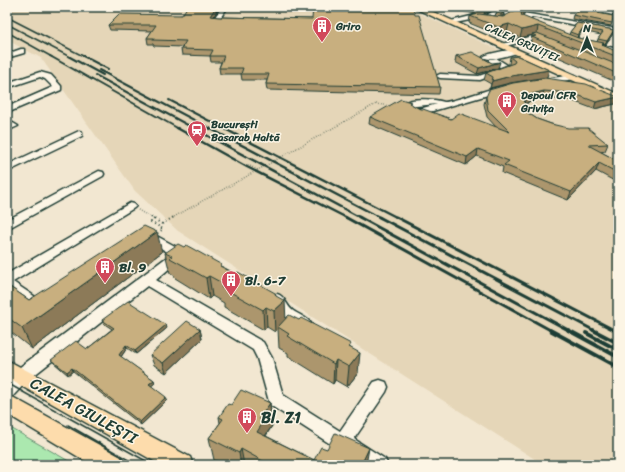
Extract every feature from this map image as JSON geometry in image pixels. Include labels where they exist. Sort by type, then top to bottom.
[{"type":"main road","name":"CALEA GRIVIȚEI","points":[[416,7],[618,98]]},
{"type":"main road","name":"CALEA GIULEȘTI","points":[[15,372],[182,465]]},
{"type":"main road","points":[[7,403],[113,465]]},
{"type":"street","points":[[218,17],[225,7]]},
{"type":"street","points":[[486,18],[497,10],[532,15],[571,12],[618,14]]},
{"type":"street","points":[[571,12],[618,31]]},
{"type":"street","points":[[450,22],[475,17],[499,21],[514,13]]},
{"type":"street","points":[[532,15],[521,24],[538,27]]},
{"type":"street","points":[[501,45],[536,37],[557,46]]},
{"type":"street","points":[[618,51],[592,47],[618,59]]},
{"type":"street","points":[[7,56],[21,51]]},
{"type":"street","points":[[448,85],[508,68],[495,58],[514,51]]},
{"type":"street","points":[[449,68],[463,76]]},
{"type":"street","points":[[7,86],[40,74],[48,77],[58,88],[7,110]]},
{"type":"street","points":[[440,76],[476,77],[498,89]]},
{"type":"street","points":[[533,83],[572,77]]},
{"type":"street","points":[[418,112],[510,86]]},
{"type":"street","points":[[406,104],[433,101],[448,104]]},
{"type":"street","points":[[7,169],[79,134]]},
{"type":"street","points":[[7,225],[99,174]]},
{"type":"street","points":[[7,280],[130,206]]},
{"type":"street","points":[[7,390],[15,372],[185,254],[150,238],[136,247]]},
{"type":"street","points":[[146,280],[258,346],[264,355],[270,387],[276,400],[379,465]]},
{"type":"street","points":[[7,285],[40,307],[48,306],[54,302]]},
{"type":"street","points":[[263,291],[276,298],[286,313],[314,330]]},
{"type":"street","points":[[342,442],[380,387]]},
{"type":"path","points":[[130,206],[162,224],[376,104],[391,106]]},
{"type":"path","points":[[248,165],[258,170]]},
{"type":"path","points":[[150,238],[163,229],[151,222],[154,219]]},
{"type":"shaded area","points":[[7,7],[406,7],[618,105],[618,465],[544,465],[178,231],[135,191],[41,58],[7,40]]},
{"type":"green space","points":[[7,426],[67,460],[75,465],[7,465]]},
{"type":"building","name":"Griro","points":[[187,7],[216,7],[210,16],[219,17],[312,19],[313,7],[413,7],[415,15],[419,15],[440,87],[266,84],[269,74],[241,74],[243,68],[219,68],[224,56],[210,56],[213,50],[181,49],[186,41],[153,40],[154,38],[147,38],[156,25],[108,25],[119,14],[182,15]]},
{"type":"building","points":[[461,7],[491,7],[485,10],[476,10]]},
{"type":"building","points":[[580,7],[600,10],[598,13],[613,16],[612,23],[573,15]]},
{"type":"building","points":[[518,9],[525,10],[521,13],[522,16],[578,38],[604,43],[602,45],[618,52],[618,57],[538,26],[522,30],[509,24],[498,27],[470,16],[479,14],[503,17]]},
{"type":"building","points":[[499,11],[504,12],[501,14],[496,13]]},
{"type":"building","points":[[577,23],[614,30],[607,41],[598,39],[603,32],[583,28],[578,35],[570,32]]},
{"type":"building","points":[[537,33],[618,65],[618,74],[532,37],[536,36],[532,34]]},
{"type":"building","points":[[472,52],[492,63],[500,62],[479,68],[456,56]]},
{"type":"building","points":[[518,56],[549,70],[511,76],[492,81],[493,77],[486,73],[514,63],[515,61],[510,57]]},
{"type":"building","points":[[545,78],[586,84],[618,97],[596,102],[572,93],[544,91],[532,94],[525,98],[524,106],[528,113],[537,119],[551,124],[568,128],[588,128],[608,144],[588,145],[618,161],[618,173],[599,163],[571,192],[504,165],[509,161],[478,149],[467,157],[370,117],[401,99],[411,102],[409,103],[420,109],[451,119],[459,113],[510,132],[488,110],[486,97],[489,90],[513,83]]},
{"type":"building","points":[[144,226],[157,232],[22,328],[7,317],[7,285],[29,300]]},
{"type":"building","points":[[178,244],[184,247],[186,245],[235,274],[238,272],[275,293],[276,296],[285,301],[274,311],[266,307],[263,310],[221,287],[224,284],[209,276],[206,278],[170,258],[172,256],[165,253]]},
{"type":"building","points":[[128,301],[166,325],[135,351],[126,345],[119,355],[154,380],[149,384],[166,397],[140,422],[72,368],[67,372],[51,360],[76,341],[87,349],[114,328],[102,320]]},
{"type":"building","points":[[289,315],[299,320],[301,318],[351,344],[349,347],[360,353],[349,367],[336,360],[334,364],[287,336],[289,334],[278,327]]},
{"type":"building","points":[[187,321],[200,329],[163,363],[150,355]]},
{"type":"building","points":[[241,390],[270,403],[259,419],[264,421],[257,432],[314,460],[321,447],[327,449],[335,433],[369,448],[361,465],[270,465],[241,449],[239,453],[209,438],[223,419],[219,417],[228,404],[231,405]]},
{"type":"tram line","points":[[7,383],[153,465]]},
{"type":"tram line","points":[[68,425],[137,465]]},
{"type":"railway","points":[[7,17],[85,57]]},
{"type":"railway","points":[[7,24],[70,57]]},
{"type":"railway","points":[[7,32],[52,57]]},
{"type":"railway","points":[[50,56],[179,129]]},
{"type":"railway","points":[[68,56],[103,75]]},
{"type":"railway","points":[[83,56],[108,69]]},
{"type":"railway","points":[[99,70],[211,129]]},
{"type":"railway","points":[[95,75],[195,129]]},
{"type":"railway","points":[[169,100],[225,129]]},
{"type":"railway","points":[[177,128],[247,167],[347,218]]},
{"type":"railway","points":[[193,128],[361,218]]},
{"type":"railway","points":[[209,128],[381,218]]},
{"type":"railway","points":[[223,128],[398,218]]},
{"type":"railway","points":[[345,217],[552,331]]},
{"type":"railway","points":[[359,217],[570,331]]},
{"type":"railway","points":[[379,217],[595,331]]},
{"type":"railway","points":[[396,217],[616,331]]},
{"type":"railway","points":[[550,330],[618,367]]},
{"type":"railway","points":[[568,330],[618,357]]},
{"type":"railway","points":[[593,330],[618,343]]},
{"type":"railway","points":[[586,333],[618,350]]},
{"type":"place","name":"Griro","points":[[322,43]]},
{"type":"place","name":"Depoul CFR Grivița","points":[[507,118]]},
{"type":"place","name":"București Basarab Haltă","points":[[197,147]]},
{"type":"place","name":"Bl. 9","points":[[105,284]]},
{"type":"place","name":"Bl. 6-7","points":[[231,297]]},
{"type":"place","name":"Bl. Z1","points":[[247,434]]}]
